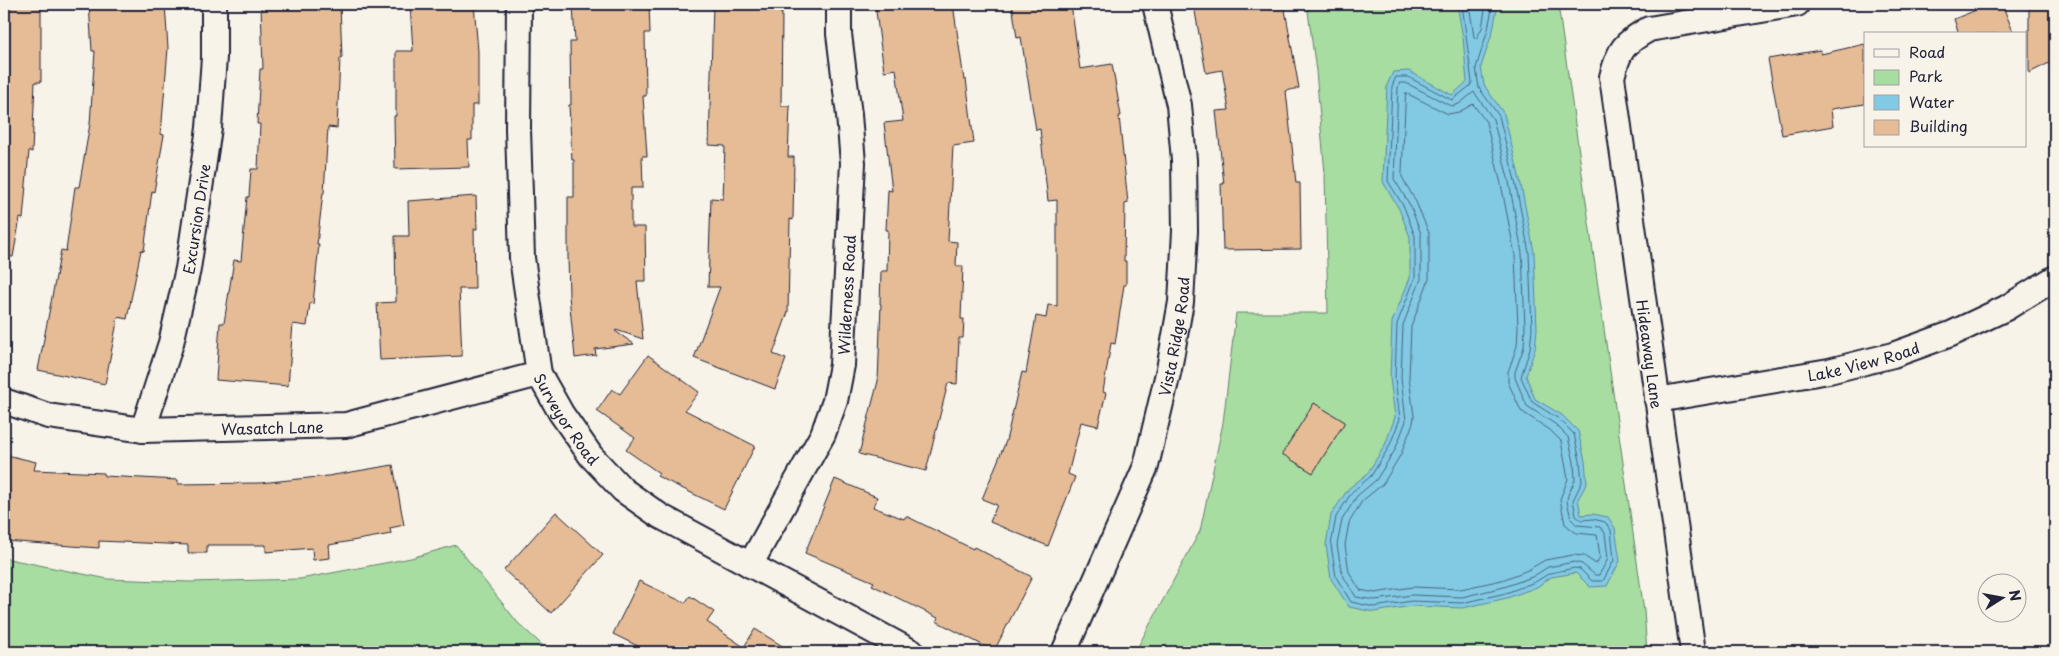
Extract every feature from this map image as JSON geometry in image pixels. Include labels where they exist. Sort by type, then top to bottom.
[{"type":"street","name":"Excursion Drive","points":[[143,430],[171,343],[188,269],[209,128],[214,57],[214,4]]},
{"type":"street","name":"Surveyor Road","points":[[519,4],[518,129],[522,258],[539,374],[560,413],[591,456],[623,490],[660,516],[912,652]]},
{"type":"street","name":"Wilderness Road","points":[[750,565],[822,434],[835,401],[842,365],[853,164],[839,34],[839,4]]},
{"type":"street","name":"Vista Ridge Road","points":[[1064,652],[1146,466],[1169,369],[1181,302],[1185,231],[1184,160],[1179,106],[1155,4]]},
{"type":"street","name":"Hideaway Lane","points":[[1693,652],[1613,97],[1612,77],[1617,56],[1630,40],[1649,29],[1798,4]]},
{"type":"street","name":"Lake View Road","points":[[1657,400],[1829,371],[1894,355],[1951,334],[1998,312],[2055,278]]},
{"type":"street","name":"Wasatch Lane","points":[[4,401],[48,416],[143,430],[346,425],[539,374]]},
{"type":"green space","points":[[1307,4],[1558,4],[1644,611],[1647,652],[1135,652],[1200,531],[1223,423],[1236,313],[1328,313],[1325,174],[1316,71]]},
{"type":"green space","points":[[456,545],[518,623],[550,652],[4,652],[4,558],[108,579],[190,582],[300,579],[411,558]]},
{"type":"water","points":[[1457,4],[1498,4],[1493,30],[1481,67],[1484,85],[1504,114],[1520,180],[1534,252],[1537,329],[1535,349],[1526,376],[1535,399],[1562,415],[1578,431],[1585,461],[1587,483],[1578,499],[1581,515],[1593,514],[1608,517],[1615,528],[1620,561],[1607,586],[1590,587],[1576,573],[1551,577],[1537,587],[1507,598],[1463,608],[1412,606],[1374,612],[1349,607],[1331,579],[1326,545],[1331,515],[1348,489],[1367,474],[1385,445],[1395,417],[1390,378],[1392,322],[1410,278],[1410,237],[1399,209],[1383,182],[1387,85],[1393,72],[1409,71],[1452,95],[1467,82],[1463,38]]},
{"type":"building","points":[[4,4],[41,4],[41,82],[35,82],[32,152],[29,151],[23,219],[20,218],[13,257],[4,256]]},
{"type":"building","points":[[89,4],[165,4],[168,48],[161,134],[164,135],[154,192],[152,191],[144,251],[141,250],[127,319],[118,317],[105,384],[38,370],[61,250],[66,251],[75,187],[79,187],[90,124],[95,51],[92,51]]},
{"type":"building","points":[[340,4],[342,58],[340,58],[337,128],[328,127],[324,193],[317,244],[319,244],[313,304],[310,303],[307,326],[293,324],[288,386],[216,380],[220,323],[224,323],[234,260],[241,261],[251,169],[258,169],[260,124],[257,124],[260,69],[263,69],[261,5]]},
{"type":"building","points":[[410,4],[474,4],[478,51],[478,105],[472,105],[472,140],[468,140],[469,167],[395,169],[396,51],[413,51]]},
{"type":"building","points":[[573,4],[649,4],[650,33],[645,33],[646,96],[643,96],[647,156],[642,156],[643,188],[631,188],[631,227],[645,227],[646,281],[637,281],[643,339],[616,330],[634,344],[595,349],[596,355],[575,358],[569,296],[568,256],[568,197],[574,197],[574,160],[572,160],[569,105],[571,105],[570,42],[575,42]]},
{"type":"building","points":[[713,4],[780,4],[780,13],[782,13],[781,106],[790,106],[788,157],[794,157],[793,220],[790,219],[788,312],[773,354],[786,359],[775,389],[694,358],[720,287],[708,287],[711,198],[723,199],[725,146],[709,145]]},
{"type":"building","points":[[875,4],[953,4],[964,80],[966,79],[974,143],[953,146],[948,241],[957,242],[956,266],[963,266],[961,319],[964,319],[963,338],[959,338],[957,384],[948,383],[926,471],[859,454],[878,381],[881,271],[887,271],[888,230],[886,230],[888,190],[892,191],[884,123],[903,121],[896,69],[884,71]]},
{"type":"building","points":[[1012,4],[1071,4],[1080,69],[1112,64],[1121,116],[1119,116],[1128,203],[1125,204],[1124,261],[1126,261],[1126,285],[1124,285],[1115,344],[1111,343],[1103,392],[1106,393],[1098,426],[1081,422],[1068,474],[1075,477],[1048,546],[990,522],[997,505],[982,499],[1006,441],[1022,372],[1026,373],[1036,316],[1046,318],[1048,305],[1057,306],[1057,200],[1048,201],[1040,129],[1036,130],[1021,37],[1017,38]]},
{"type":"building","points":[[1206,4],[1284,4],[1299,88],[1286,91],[1296,183],[1300,183],[1301,249],[1223,250],[1221,184],[1224,184],[1216,111],[1229,110],[1222,70],[1206,73],[1194,6]]},
{"type":"building","points":[[1991,4],[2002,4],[2013,32],[1958,32],[1954,19]]},
{"type":"building","points":[[2029,4],[2055,4],[2055,60],[2029,73]]},
{"type":"building","points":[[1864,44],[1864,104],[1831,109],[1833,126],[1782,135],[1768,59],[1820,50],[1821,54]]},
{"type":"building","points":[[476,196],[477,229],[474,229],[475,289],[459,289],[462,356],[380,360],[377,303],[396,302],[395,236],[409,236],[408,201]]},
{"type":"building","points":[[648,355],[699,392],[685,410],[755,446],[724,509],[657,476],[659,473],[626,450],[635,438],[597,411],[612,389],[620,394]]},
{"type":"building","points":[[1314,403],[1345,422],[1313,473],[1282,454]]},
{"type":"building","points":[[7,455],[36,462],[34,470],[104,473],[104,476],[178,480],[178,484],[260,483],[328,476],[393,465],[404,525],[390,528],[391,534],[329,545],[330,558],[313,560],[312,548],[266,552],[266,545],[207,545],[207,553],[188,553],[188,545],[99,541],[99,548],[4,541],[4,469]]},
{"type":"building","points":[[835,479],[877,497],[873,507],[904,519],[906,516],[973,549],[974,547],[1032,577],[994,651],[936,621],[938,618],[872,585],[874,582],[805,553]]},
{"type":"building","points":[[556,512],[603,555],[551,613],[504,570]]},
{"type":"building","points":[[639,581],[685,603],[690,596],[714,612],[707,622],[744,647],[755,629],[792,652],[650,652],[613,634]]}]
